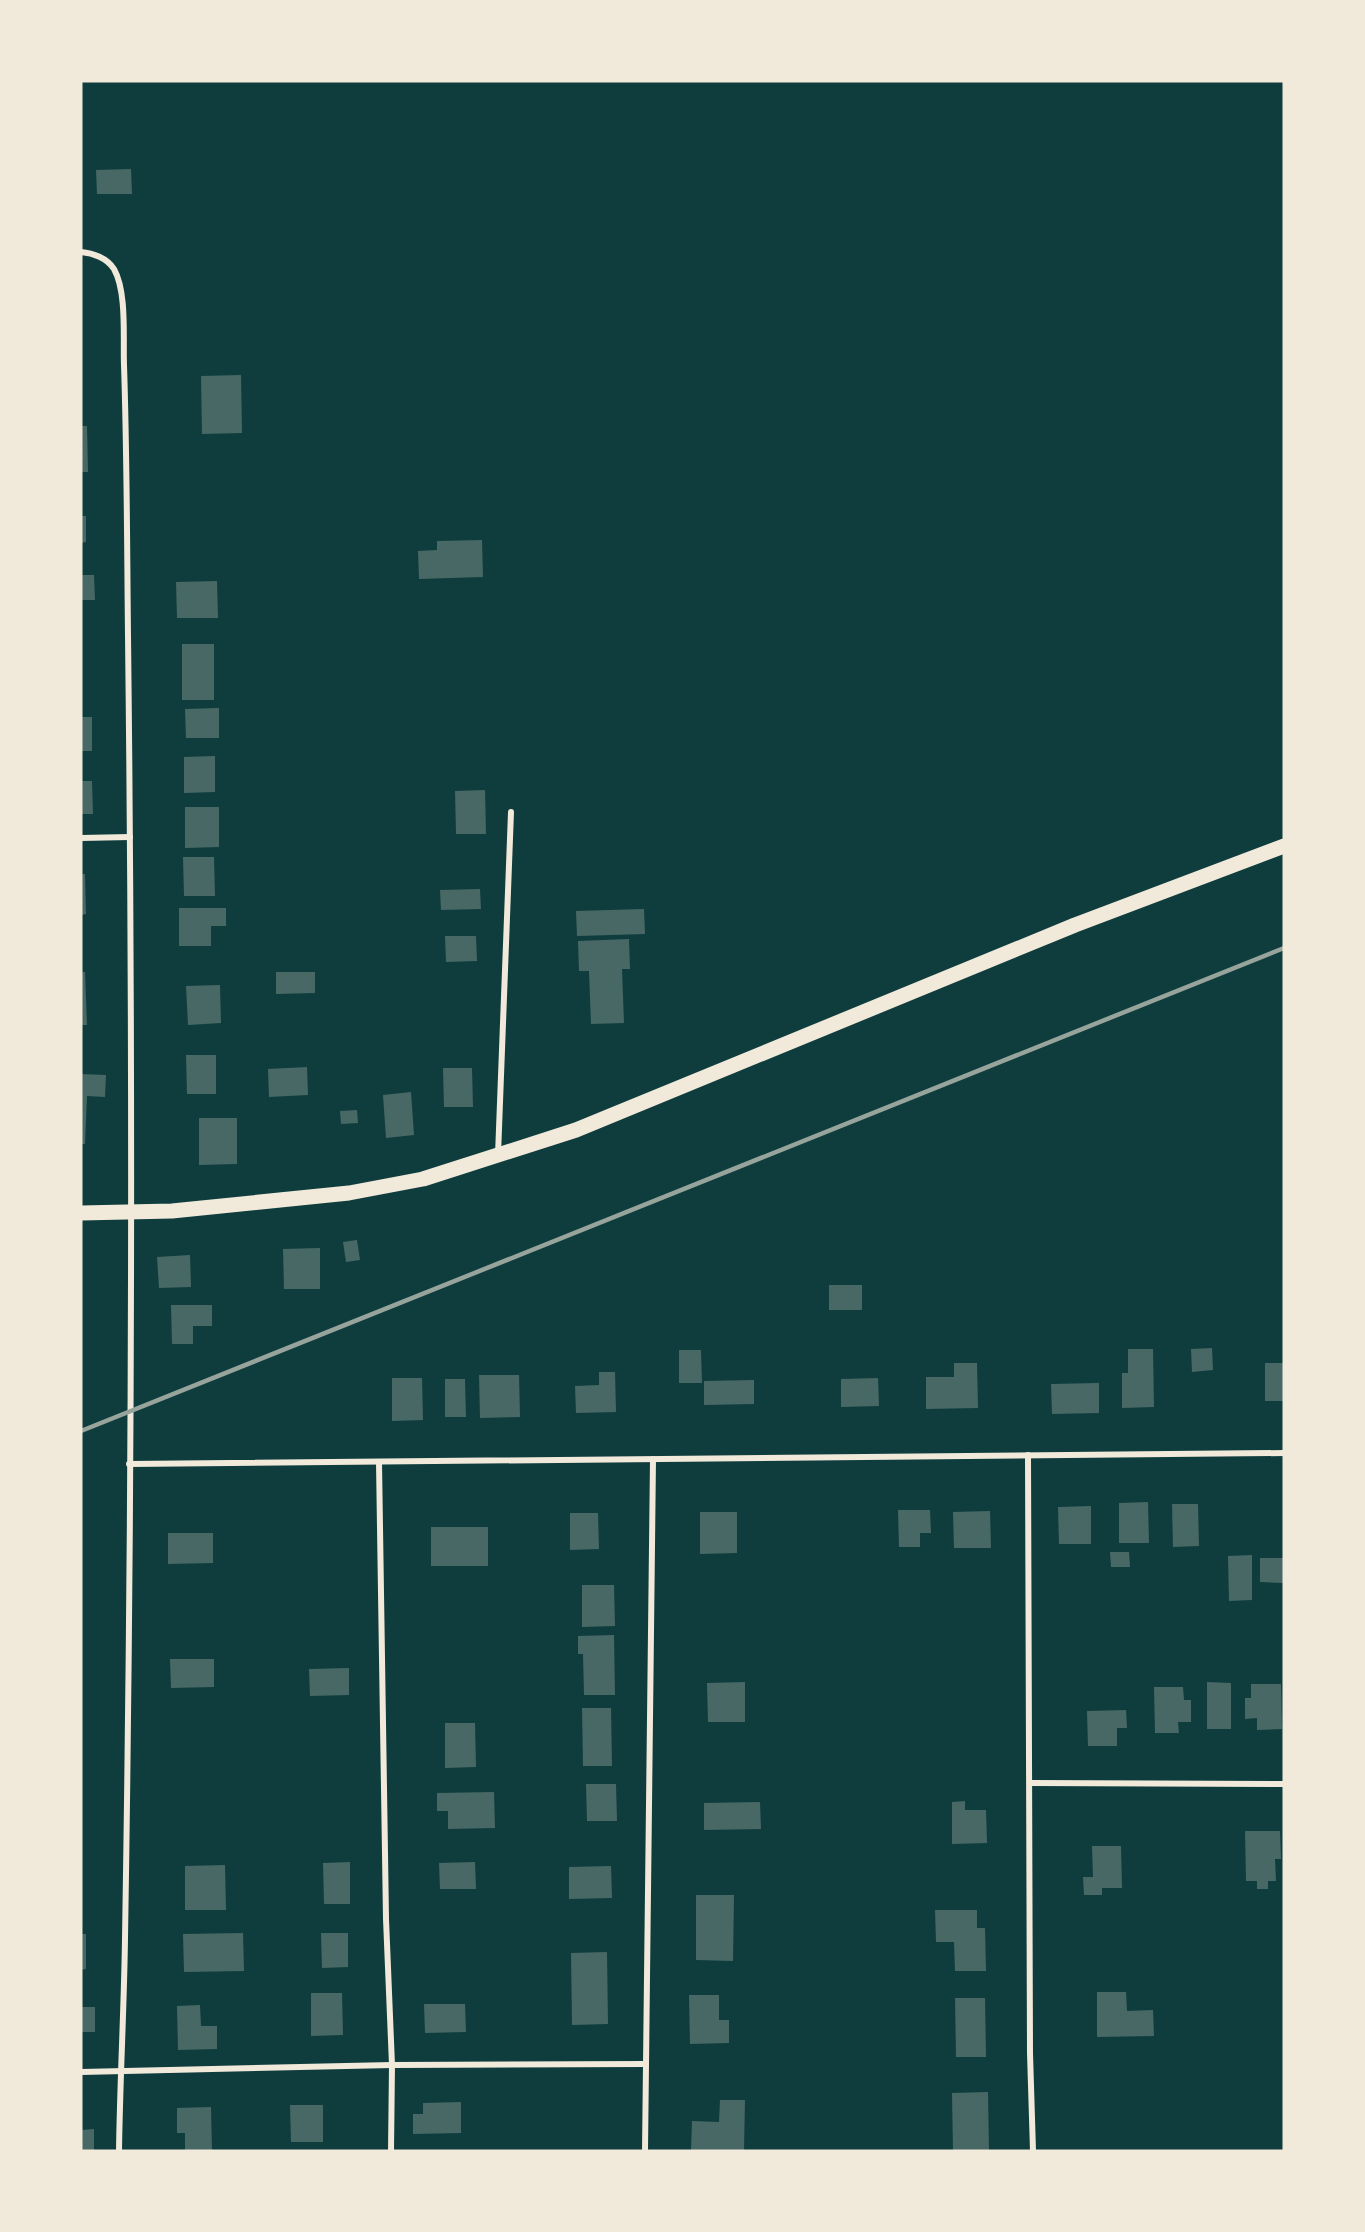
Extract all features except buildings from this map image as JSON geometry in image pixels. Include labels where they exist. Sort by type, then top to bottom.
[{"type":"main road","points":[[81,1213],[172,1211],[348,1193],[423,1179],[576,1130],[1075,925],[1284,846]]},
{"type":"street","points":[[81,252],[93,253],[113,269],[122,307],[130,837],[130,1211],[125,1943],[119,2151]]},
{"type":"street","points":[[498,1155],[511,812]]},
{"type":"street","points":[[81,838],[130,837]]},
{"type":"street","points":[[129,1464],[1284,1453]]},
{"type":"street","points":[[1028,1455],[1031,1783],[1030,2053],[1033,2151]]},
{"type":"street","points":[[645,2151],[653,1459]]},
{"type":"street","points":[[379,1462],[386,1919],[392,2065],[391,2151]]},
{"type":"street","points":[[1031,1783],[1284,1784]]},
{"type":"street","points":[[81,2072],[392,2065],[646,2064]]},
{"type":"railway","points":[[81,1431],[1284,948]]}]
